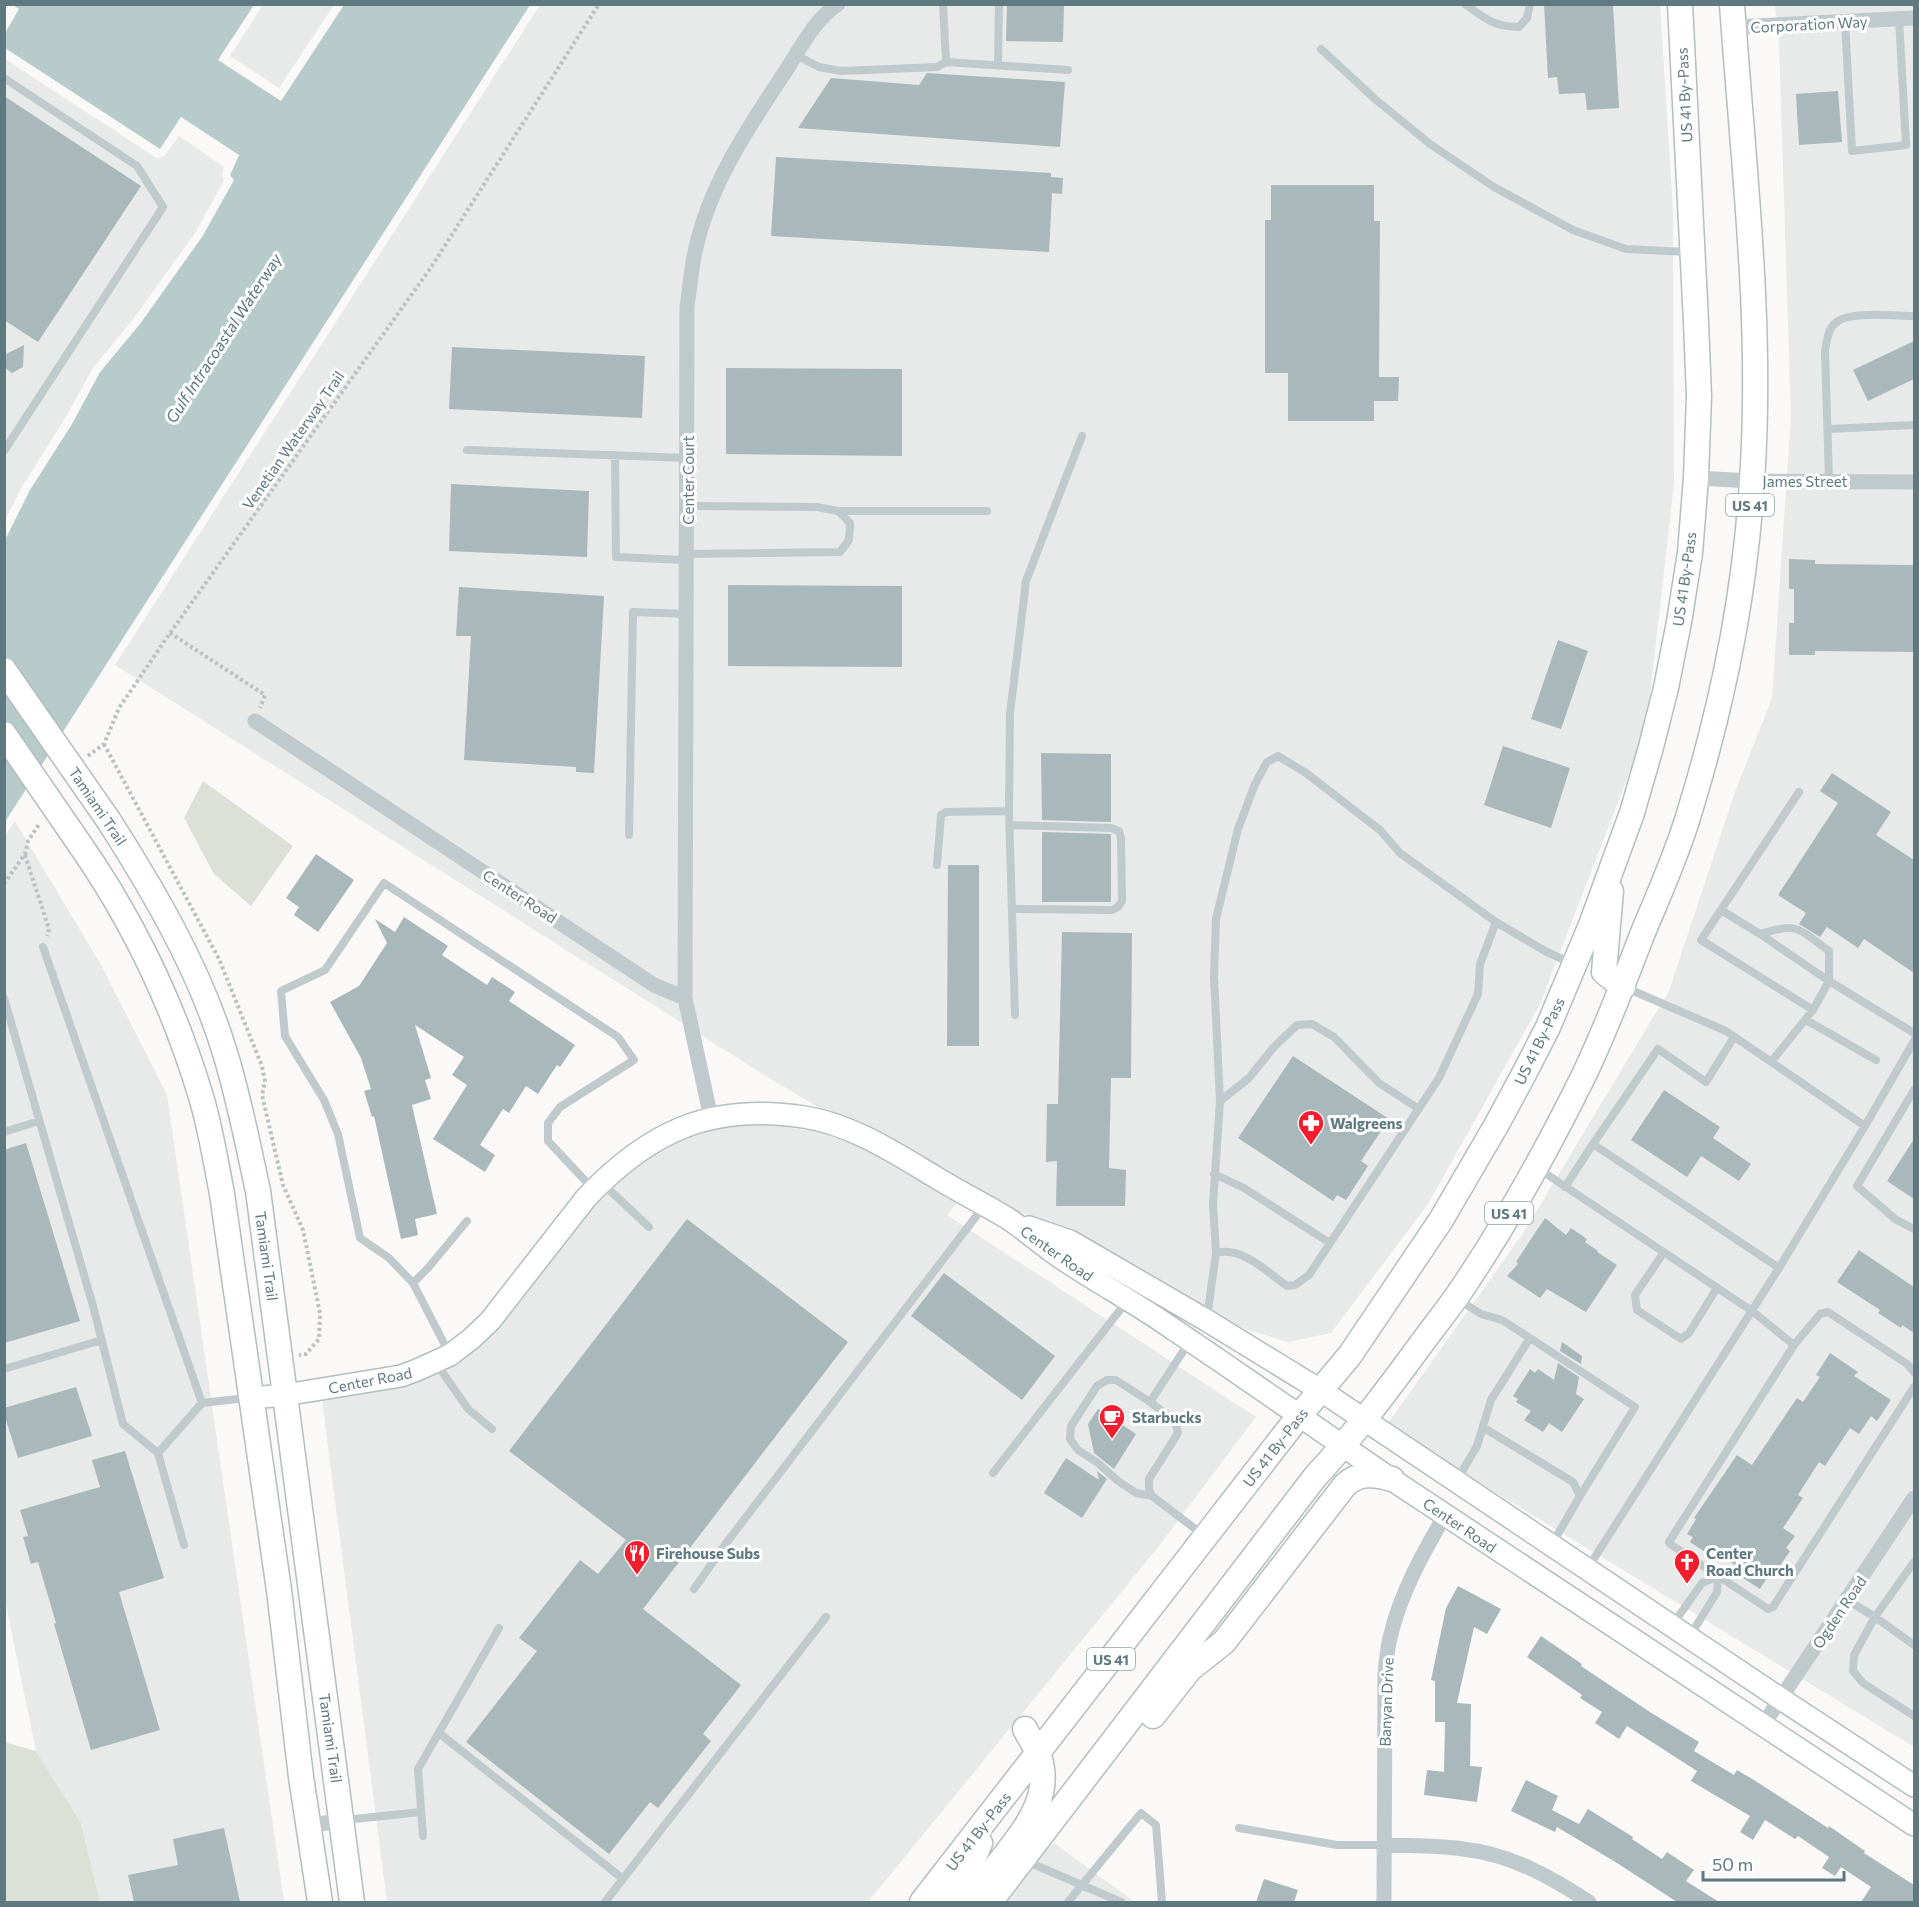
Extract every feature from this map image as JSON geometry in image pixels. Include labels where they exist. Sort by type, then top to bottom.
[{"type":"main road","name":"US 41 By-Pass","points":[[922,1902],[1379,1314],[1457,1194],[1497,1124],[1548,1027],[1574,964],[1632,813],[1666,688],[1690,553],[1699,396],[1680,4]]},
{"type":"main road","name":"Corporation Way","points":[[1713,4],[1733,16]]},
{"type":"main road","name":"US 41","points":[[990,1902],[1315,1477],[1364,1420],[1456,1298],[1512,1208],[1584,1074],[1623,987],[1664,886],[1688,819],[1713,733],[1741,587],[1752,481],[1756,407],[1754,320],[1733,16]]},
{"type":"main road","name":"Tamiami Trail","points":[[4,670],[109,820],[156,897],[176,935],[225,1052],[243,1119],[258,1191],[352,1902]]},
{"type":"main road","points":[[4,734],[120,906],[151,966],[169,1008],[198,1090],[222,1194],[279,1590],[301,1778],[320,1902]]},
{"type":"main road","points":[[1611,870],[1609,926],[1604,972],[1623,987]]},
{"type":"main road","points":[[1022,1859],[1091,1794],[1190,1669],[1224,1641],[1345,1485],[1353,1479],[1370,1474],[1392,1479]]},
{"type":"main road","points":[[969,1902],[1027,1826],[1038,1807],[1043,1782],[1038,1753],[1025,1729]]},
{"type":"main road","points":[[949,1902],[962,1885],[991,1816]]},
{"type":"street","name":"Center Court","points":[[686,998],[687,306],[698,239],[710,202],[725,169],[796,55],[822,18],[838,4]]},
{"type":"street","name":"Corporation Way","points":[[1733,16],[1845,22],[1907,19]]},
{"type":"street","name":"James Street","points":[[1696,478],[1752,481],[1914,482]]},
{"type":"street","name":"Center Road","points":[[255,721],[654,985],[686,998]]},
{"type":"street","points":[[686,998],[711,1118]]},
{"type":"street","name":"Center Road","points":[[251,1398],[285,1395],[401,1376],[442,1359],[471,1339],[490,1321],[598,1186],[643,1148],[685,1126],[711,1118],[744,1113],[803,1117],[824,1121],[855,1132],[884,1147],[1009,1220],[1062,1259],[1191,1341],[1445,1515],[1914,1825]]},
{"type":"street","name":"Center Road","points":[[1009,1220],[1070,1241],[1320,1390],[1781,1699],[1911,1781]]},
{"type":"street","name":"Ogden Road","points":[[1763,1725],[1914,1498]]},
{"type":"street","name":"Banyan Drive","points":[[1384,1902],[1385,1675],[1389,1639],[1399,1605],[1424,1552],[1445,1515]]},
{"type":"street","points":[[309,1826],[342,1820]]},
{"type":"street","points":[[1384,1845],[1463,1849],[1486,1853],[1526,1866],[1589,1902]]},
{"type":"lane","points":[[998,65],[999,4]]},
{"type":"lane","points":[[1465,4],[1486,20],[1503,27],[1519,27],[1527,18],[1530,4]]},
{"type":"lane","points":[[944,5],[946,62]]},
{"type":"lane","points":[[1845,22],[1852,151],[1906,145],[1907,19]]},
{"type":"lane","points":[[1321,49],[1375,99],[1430,144],[1494,187],[1573,230],[1626,249],[1692,252]]},
{"type":"lane","points":[[796,55],[819,67],[842,71],[937,67],[946,62],[1068,70]]},
{"type":"lane","points":[[4,78],[137,166],[163,207],[4,451]]},
{"type":"lane","points":[[1829,481],[1825,351],[1829,330],[1838,321],[1852,316],[1914,316]]},
{"type":"lane","points":[[1828,429],[1914,425]]},
{"type":"lane","points":[[1015,1014],[1009,811],[1010,714],[1026,581],[1082,436]]},
{"type":"lane","points":[[467,450],[688,458]]},
{"type":"lane","points":[[615,455],[616,557],[840,552],[849,540],[850,523],[838,512]]},
{"type":"lane","points":[[688,506],[817,507],[838,512],[987,511]]},
{"type":"lane","points":[[629,835],[633,612],[687,614]]},
{"type":"lane","points":[[1206,1320],[1216,1253],[1213,1203],[1220,1101],[1214,977],[1216,919],[1238,829],[1255,784],[1267,762],[1278,756],[1306,773],[1380,830],[1400,853],[1496,922],[1545,951],[1574,964]]},
{"type":"lane","points":[[1799,792],[1701,940],[1813,1010]]},
{"type":"lane","points":[[937,865],[941,815],[946,812],[1009,811]]},
{"type":"lane","points":[[1010,825],[1111,828],[1119,831],[1121,838],[1122,901],[1118,907],[1112,910],[1012,909]]},
{"type":"lane","points":[[492,1429],[468,1409],[442,1359],[413,1283],[389,1258],[360,1238],[338,1134],[324,1100],[285,1036],[281,991],[325,970],[384,883],[618,1037],[634,1060],[560,1107],[548,1123],[548,1141],[598,1186],[649,1227]]},
{"type":"lane","points":[[1721,910],[1829,981],[1914,1033]]},
{"type":"lane","points":[[1216,1253],[1225,1251],[1245,1256],[1287,1286],[1296,1285],[1309,1275],[1439,1078],[1478,994],[1480,964],[1496,922]]},
{"type":"lane","points":[[1760,934],[1783,927],[1797,928],[1829,951],[1829,981],[1806,1020],[1771,1062]]},
{"type":"lane","points":[[43,947],[202,1403]]},
{"type":"lane","points":[[1623,987],[1726,1031],[1865,1126]]},
{"type":"lane","points":[[4,998],[102,1340],[123,1424],[158,1453],[184,1545]]},
{"type":"lane","points":[[1806,1020],[1876,1060]]},
{"type":"lane","points":[[1220,1101],[1249,1078],[1273,1048],[1297,1025],[1312,1024],[1334,1037],[1379,1083],[1419,1109]]},
{"type":"lane","points":[[1565,1187],[1658,1049],[1706,1082],[1734,1036]]},
{"type":"lane","points":[[1587,1569],[1779,1268],[1914,1041]]},
{"type":"lane","points":[[1914,1090],[1857,1186],[1895,1219],[1914,1229]]},
{"type":"lane","points":[[4,1132],[39,1120]]},
{"type":"lane","points":[[1593,1144],[1779,1268]]},
{"type":"lane","points":[[1535,1166],[1752,1311],[1794,1346]]},
{"type":"lane","points":[[1214,1174],[1244,1188],[1330,1243]]},
{"type":"lane","points":[[694,1589],[734,1533],[984,1206]]},
{"type":"lane","points":[[413,1283],[467,1221]]},
{"type":"lane","points":[[1664,1252],[1635,1295],[1637,1310],[1681,1339],[1689,1333],[1717,1288]]},
{"type":"lane","points":[[1456,1298],[1481,1314],[1502,1320],[1635,1407],[1552,1545]]},
{"type":"lane","points":[[993,1473],[1128,1300]]},
{"type":"lane","points":[[1914,1372],[1907,1364],[1828,1312],[1820,1314],[1794,1346],[1669,1542],[1768,1609],[1773,1607],[1914,1387]]},
{"type":"lane","points":[[1456,1482],[1478,1446],[1491,1400],[1530,1338]]},
{"type":"lane","points":[[4,1369],[102,1340]]},
{"type":"lane","points":[[1150,1402],[1191,1341]]},
{"type":"lane","points":[[1152,1496],[1148,1485],[1149,1479],[1176,1438],[1178,1429],[1174,1420],[1116,1380],[1103,1381],[1097,1386],[1073,1422],[1070,1433],[1075,1447],[1118,1481],[1136,1492],[1152,1496],[1206,1537]]},
{"type":"lane","points":[[158,1453],[202,1403],[251,1398]]},
{"type":"lane","points":[[1484,1428],[1573,1482],[1580,1496]]},
{"type":"lane","points":[[1914,1562],[1875,1617],[1854,1655],[1853,1671],[1863,1683],[1914,1716]]},
{"type":"lane","points":[[1680,1632],[1717,1592],[1718,1576]]},
{"type":"lane","points":[[1680,1632],[1702,1583],[1718,1576]]},
{"type":"lane","points":[[1847,1600],[1914,1645]]},
{"type":"lane","points":[[605,1902],[826,1617]]},
{"type":"lane","points":[[423,1836],[418,1769],[499,1628]]},
{"type":"lane","points":[[439,1732],[623,1879]]},
{"type":"lane","points":[[342,1820],[421,1812]]},
{"type":"lane","points":[[1068,1902],[1140,1813],[1156,1825],[1162,1902]]},
{"type":"lane","points":[[1239,1828],[1337,1845],[1384,1845]]},
{"type":"lane","points":[[1022,1859],[1121,1902]]},
{"type":"path","name":"Venetian Waterway Trail","points":[[83,762],[89,753],[105,744],[119,708],[170,633],[432,266],[599,4]]},
{"type":"path","points":[[170,633],[265,695],[255,721]]},
{"type":"path","points":[[4,884],[25,854],[28,841],[45,815]]},
{"type":"path","points":[[25,854],[49,929],[43,947]]},
{"type":"shaded area","points":[[263,5],[334,5],[279,88],[230,56]]},
{"type":"shaded area","points":[[540,5],[1660,5],[1673,211],[1674,483],[1644,735],[1540,1004],[1428,1204],[1331,1333],[1288,1342],[1239,1327],[1076,1232],[1014,1210],[889,1137],[823,1110],[115,665]]},
{"type":"shaded area","points":[[1775,5],[1914,5],[1914,1747],[1470,1477],[1388,1423],[1522,1235],[1669,991],[1735,792],[1772,698],[1791,417],[1779,44]]},
{"type":"shaded area","points":[[5,59],[155,157],[160,158],[165,155],[179,136],[224,167],[222,174],[224,181],[195,233],[134,318],[93,368],[64,420],[23,485],[5,520]]},
{"type":"shaded area","points":[[203,781],[293,846],[251,906],[214,874],[184,818]]},
{"type":"shaded area","points":[[15,821],[101,965],[167,1095],[284,1902],[100,1902],[81,1823],[36,1751],[4,1595],[4,837]]},
{"type":"shaded area","points":[[743,1124],[800,1127],[850,1142],[879,1157],[957,1203],[947,1215],[1256,1417],[1159,1546],[868,1902],[387,1902],[322,1400],[403,1386],[455,1363],[593,1205],[626,1172],[647,1156],[687,1136],[713,1128]]},
{"type":"shaded area","points":[[5,1742],[36,1751],[81,1823],[100,1902],[5,1902]]},
{"type":"shaded area","points":[[1054,1843],[1135,1902],[1002,1902],[1029,1866]]},
{"type":"water","name":"Gulf Intracoastal Waterway","points":[[13,5],[254,5],[218,60],[281,101],[344,5],[530,5],[5,822],[5,540],[30,490],[72,424],[100,372],[140,324],[202,237],[234,180],[230,175],[239,155],[181,117],[160,149],[5,48],[5,33],[19,9]]},
{"type":"building","points":[[1007,4],[1064,4],[1063,42],[1006,41]]},
{"type":"building","points":[[1544,4],[1613,4],[1619,108],[1587,110],[1585,93],[1559,94],[1557,77],[1548,78]]},
{"type":"building","points":[[927,73],[1065,82],[1060,147],[798,128],[831,78],[919,85]]},
{"type":"building","points":[[1838,91],[1842,142],[1799,145],[1796,94]]},
{"type":"building","points":[[4,96],[141,186],[38,342],[4,320]]},
{"type":"building","points":[[776,157],[1051,173],[1051,177],[1063,178],[1062,194],[1052,193],[1049,252],[771,236]]},
{"type":"building","points":[[1271,185],[1374,185],[1374,221],[1380,221],[1379,377],[1399,377],[1398,401],[1374,401],[1374,421],[1288,421],[1288,373],[1265,373],[1265,220],[1271,220]]},
{"type":"building","points":[[1914,341],[1914,379],[1868,401],[1853,370]]},
{"type":"building","points":[[24,345],[23,367],[12,373],[4,367],[4,355]]},
{"type":"building","points":[[452,347],[645,356],[642,418],[449,409]]},
{"type":"building","points":[[726,368],[902,369],[902,456],[726,454]]},
{"type":"building","points":[[451,484],[589,491],[587,557],[449,551]]},
{"type":"building","points":[[1789,559],[1815,560],[1815,564],[1914,565],[1914,652],[1815,651],[1815,655],[1789,655],[1789,623],[1794,623],[1794,589],[1789,589]]},
{"type":"building","points":[[728,585],[902,586],[902,667],[728,666]]},
{"type":"building","points":[[459,587],[604,596],[594,773],[576,772],[576,767],[464,760],[471,636],[456,636]]},
{"type":"building","points":[[1558,640],[1588,651],[1561,729],[1531,719]]},
{"type":"building","points":[[1503,746],[1570,768],[1551,828],[1484,805]]},
{"type":"building","points":[[1041,753],[1111,754],[1111,822],[1042,820]]},
{"type":"building","points":[[1832,773],[1891,812],[1876,835],[1914,860],[1914,973],[1864,939],[1858,948],[1827,927],[1820,937],[1799,924],[1806,913],[1778,895],[1838,803],[1820,791]]},
{"type":"building","points":[[1042,832],[1111,834],[1111,902],[1042,902]]},
{"type":"building","points":[[316,854],[354,880],[318,932],[294,915],[299,907],[286,898]]},
{"type":"building","points":[[948,865],[979,865],[979,1046],[947,1046]]},
{"type":"building","points":[[404,917],[448,946],[442,955],[487,985],[492,977],[515,992],[509,1001],[575,1045],[560,1067],[557,1065],[538,1094],[526,1086],[509,1113],[503,1109],[480,1145],[495,1155],[485,1172],[433,1139],[467,1085],[452,1075],[464,1057],[415,1025],[431,1078],[425,1080],[431,1099],[412,1105],[437,1214],[415,1219],[418,1235],[401,1239],[374,1116],[372,1117],[364,1091],[371,1089],[361,1058],[330,1002],[359,986],[387,943],[375,919],[395,932]]},
{"type":"building","points":[[1062,932],[1132,933],[1131,1078],[1111,1078],[1109,1168],[1126,1170],[1125,1206],[1056,1206],[1057,1161],[1046,1162],[1047,1104],[1058,1104]]},
{"type":"building","name":"Walgreens","points":[[1293,1056],[1389,1119],[1361,1161],[1368,1166],[1346,1200],[1337,1195],[1333,1201],[1238,1138]]},
{"type":"building","points":[[1664,1090],[1720,1127],[1713,1138],[1751,1164],[1739,1181],[1701,1156],[1687,1177],[1631,1140]]},
{"type":"building","points":[[1914,1139],[1914,1199],[1887,1181]]},
{"type":"building","points":[[26,1143],[80,1321],[4,1343],[4,1150]]},
{"type":"building","points":[[1545,1218],[1566,1235],[1571,1228],[1587,1239],[1585,1242],[1597,1252],[1617,1265],[1586,1312],[1547,1289],[1540,1298],[1507,1276],[1518,1264],[1516,1262]]},
{"type":"building","points":[[687,1219],[848,1342],[643,1609],[741,1685],[703,1734],[711,1741],[658,1808],[650,1802],[609,1854],[466,1742],[537,1651],[519,1638],[580,1560],[598,1574],[626,1540],[509,1451]]},
{"type":"building","points":[[1859,1250],[1914,1287],[1914,1333],[1902,1325],[1901,1328],[1878,1313],[1880,1310],[1837,1282]]},
{"type":"building","points":[[944,1273],[1055,1356],[1022,1400],[911,1316]]},
{"type":"building","points":[[1562,1342],[1582,1356],[1581,1364],[1560,1351]]},
{"type":"building","points":[[1830,1353],[1858,1372],[1854,1376],[1891,1400],[1877,1421],[1871,1416],[1859,1434],[1850,1428],[1825,1466],[1819,1462],[1798,1495],[1803,1498],[1783,1528],[1795,1536],[1786,1548],[1790,1551],[1773,1576],[1770,1573],[1760,1589],[1743,1578],[1746,1574],[1741,1569],[1714,1551],[1711,1556],[1690,1542],[1693,1537],[1687,1534],[1696,1519],[1694,1518],[1737,1455],[1752,1465],[1797,1398],[1803,1402],[1820,1377],[1816,1375]]},
{"type":"building","points":[[1558,1363],[1579,1377],[1576,1394],[1584,1399],[1562,1432],[1549,1423],[1543,1432],[1524,1420],[1531,1411],[1516,1402],[1518,1399],[1513,1396],[1530,1369],[1535,1373],[1538,1369],[1554,1380]]},
{"type":"building","points":[[76,1387],[92,1436],[18,1458],[4,1408]]},
{"type":"building","name":"Starbucks","points":[[1098,1409],[1136,1434],[1114,1469],[1094,1453],[1088,1424]]},
{"type":"building","points":[[125,1451],[164,1578],[119,1592],[160,1730],[91,1750],[38,1562],[31,1564],[23,1537],[28,1536],[20,1510],[100,1487],[92,1460]]},
{"type":"building","points":[[1066,1458],[1099,1480],[1097,1471],[1107,1479],[1082,1518],[1044,1493]]},
{"type":"building","points":[[1458,1586],[1501,1609],[1487,1634],[1474,1627],[1457,1703],[1471,1704],[1470,1766],[1482,1767],[1477,1802],[1424,1795],[1427,1770],[1444,1772],[1445,1722],[1435,1722],[1435,1681],[1431,1680],[1446,1608]]},
{"type":"building","points":[[1541,1636],[1582,1664],[1581,1666],[1699,1742],[1694,1751],[1734,1775],[1737,1770],[1754,1780],[1828,1828],[1829,1826],[1865,1851],[1864,1853],[1914,1885],[1914,1902],[1861,1902],[1871,1887],[1841,1867],[1835,1876],[1822,1868],[1829,1857],[1798,1836],[1795,1839],[1765,1820],[1753,1840],[1740,1832],[1750,1816],[1691,1781],[1697,1771],[1627,1726],[1619,1739],[1595,1723],[1602,1712],[1580,1698],[1582,1695],[1527,1657]]},
{"type":"building","points":[[1526,1780],[1558,1796],[1552,1810],[1579,1824],[1588,1809],[1633,1837],[1632,1839],[1662,1859],[1667,1852],[1694,1870],[1686,1881],[1719,1902],[1677,1902],[1557,1827],[1555,1832],[1511,1811]]},
{"type":"building","points":[[224,1828],[240,1902],[134,1902],[128,1875],[178,1865],[173,1839]]},
{"type":"building","points":[[1264,1879],[1298,1890],[1294,1902],[1256,1902]]},
{"type":"place","name":"Walgreens","points":[[1311,1146]]},
{"type":"place","name":"Starbucks","points":[[1112,1440]]},
{"type":"place","name":"Firehouse Subs","points":[[637,1576]]},
{"type":"place","name":"Center Road Church","points":[[1687,1585]]}]
